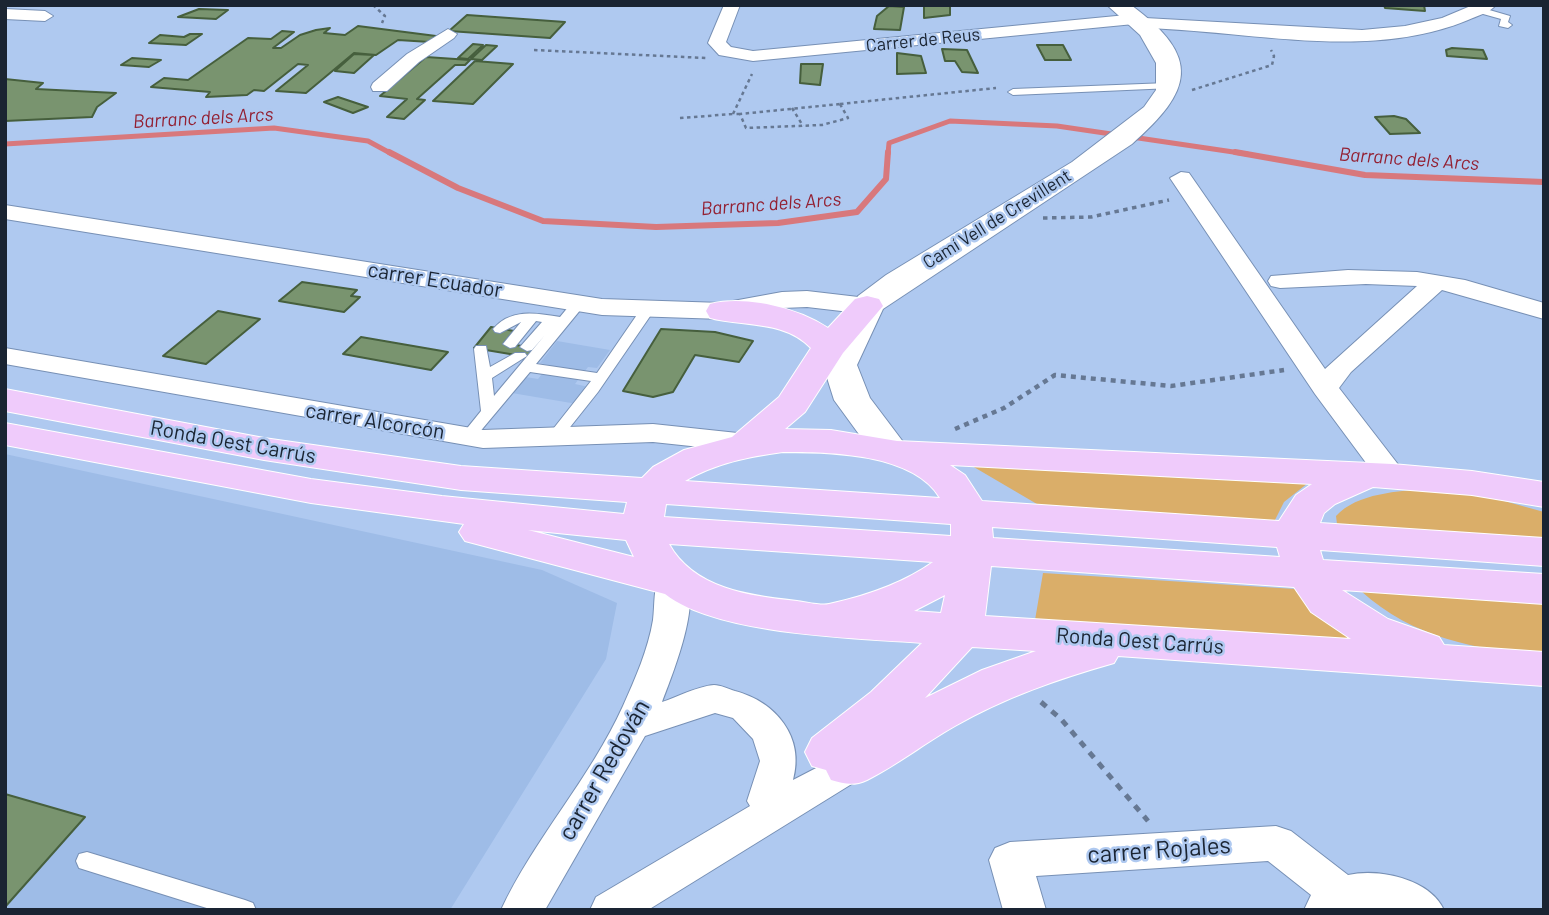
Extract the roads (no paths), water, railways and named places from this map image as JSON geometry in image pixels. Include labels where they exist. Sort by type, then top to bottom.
[{"type":"main road","points":[[747,443],[792,404],[828,347],[867,306]]},
{"type":"main road","points":[[722,311],[786,320],[810,332],[828,347]]},
{"type":"main road","name":"Ronda Oest Carrús","points":[[5,400],[264,449],[461,478],[648,511]]},
{"type":"main road","name":"Ronda Oest Carrús","points":[[5,434],[311,491],[442,509],[648,511],[1302,553],[1544,552]]},
{"type":"main road","name":"Ronda Oest Carrús","points":[[461,478],[584,477],[691,461],[747,443],[827,442],[872,445],[891,450],[1378,476],[1534,495]]},
{"type":"main road","name":"Ronda Oest Carrús","points":[[891,450],[935,472],[948,483],[971,531]]},
{"type":"main road","name":"Ronda Oest Carrús","points":[[673,581],[656,563],[646,544],[648,511],[667,475],[691,461]]},
{"type":"main road","points":[[1302,553],[1301,517],[1312,501],[1378,476]]},
{"type":"main road","name":"Ronda Oest Carrús","points":[[311,491],[673,581],[701,595],[736,606],[797,616],[960,630],[1483,664],[1541,671]]},
{"type":"main road","points":[[840,759],[960,630],[971,531]]},
{"type":"main road","name":"Ronda Oest Carrús","points":[[797,616],[859,611],[927,587],[950,572],[971,531]]},
{"type":"main road","name":"Ronda Oest Carrús","points":[[1302,553],[1544,589]]},
{"type":"main road","name":"Ronda Oest Carrús","points":[[1302,553],[1325,600],[1361,623],[1398,642],[1483,664]]},
{"type":"main road","points":[[840,759],[985,688],[1051,661],[1100,651],[1195,645]]},
{"type":"street","name":"Carrer de Reus","points":[[732,5],[717,43],[725,51],[753,64],[1054,27],[1094,25]]},
{"type":"street","points":[[1054,27],[1056,5]]},
{"type":"street","points":[[1094,25],[1116,16],[1317,33],[1397,33],[1432,28],[1484,8]]},
{"type":"street","points":[[5,14],[45,16]]},
{"type":"street","points":[[1094,25],[1134,19]]},
{"type":"street","points":[[1134,19],[1167,58],[1178,89]]},
{"type":"street","points":[[380,87],[413,58],[448,34]]},
{"type":"street","name":"Camí Vell de Crevillent","points":[[891,450],[852,400],[840,365],[867,306],[909,275],[1115,146],[1146,120],[1167,93],[1178,89]]},
{"type":"street","points":[[1181,178],[1325,388],[1378,476]]},
{"type":"street","name":"carrer Ecuador","points":[[5,212],[564,315],[648,309],[722,311],[782,300],[832,301],[867,306]]},
{"type":"street","points":[[1280,281],[1351,276],[1436,283],[1493,294],[1544,311]]},
{"type":"street","points":[[1325,388],[1341,366],[1436,283]]},
{"type":"street","name":"carrer Alcorcón","points":[[5,356],[468,437],[554,438],[653,433],[747,443]]},
{"type":"street","name":"carrer Redován","points":[[522,910],[632,726],[650,689],[674,611],[673,581]]},
{"type":"street","points":[[632,726],[714,699],[746,708],[770,732],[779,761],[767,801]]},
{"type":"street","points":[[610,910],[767,801],[840,759]]},
{"type":"street","points":[[610,910],[840,759]]},
{"type":"street","name":"carrer Rojales","points":[[1025,910],[1010,860],[1276,842],[1334,902],[1371,890],[1394,895],[1423,910]]},
{"type":"lane","points":[[1484,8],[1507,18],[1502,24],[1508,25]]},
{"type":"lane","points":[[1013,92],[1178,89]]},
{"type":"lane","points":[[554,438],[601,378],[648,309]]},
{"type":"lane","points":[[499,329],[513,318],[564,315]]},
{"type":"lane","points":[[483,377],[564,315]]},
{"type":"lane","points":[[468,437],[489,412],[532,317]]},
{"type":"lane","points":[[481,349],[489,412]]},
{"type":"lane","points":[[517,353],[601,378]]},
{"type":"lane","points":[[87,861],[245,910]]},
{"type":"waterway","name":"Barranc dels Arcs","points":[[888,154],[889,143],[950,121],[1057,126],[1243,153]]},
{"type":"waterway","name":"Barranc dels Arcs","points":[[5,144],[274,128],[368,141],[392,154]]},
{"type":"waterway","name":"Barranc dels Arcs","points":[[389,152],[458,188],[543,221],[656,227],[778,223],[857,212],[886,179],[888,152]]},
{"type":"waterway","name":"Barranc dels Arcs","points":[[1235,152],[1243,153]]},
{"type":"waterway","name":"Barranc dels Arcs","points":[[1243,153],[1247,154]]},
{"type":"waterway","name":"Barranc dels Arcs","points":[[1243,153],[1365,175],[1544,182]]}]
